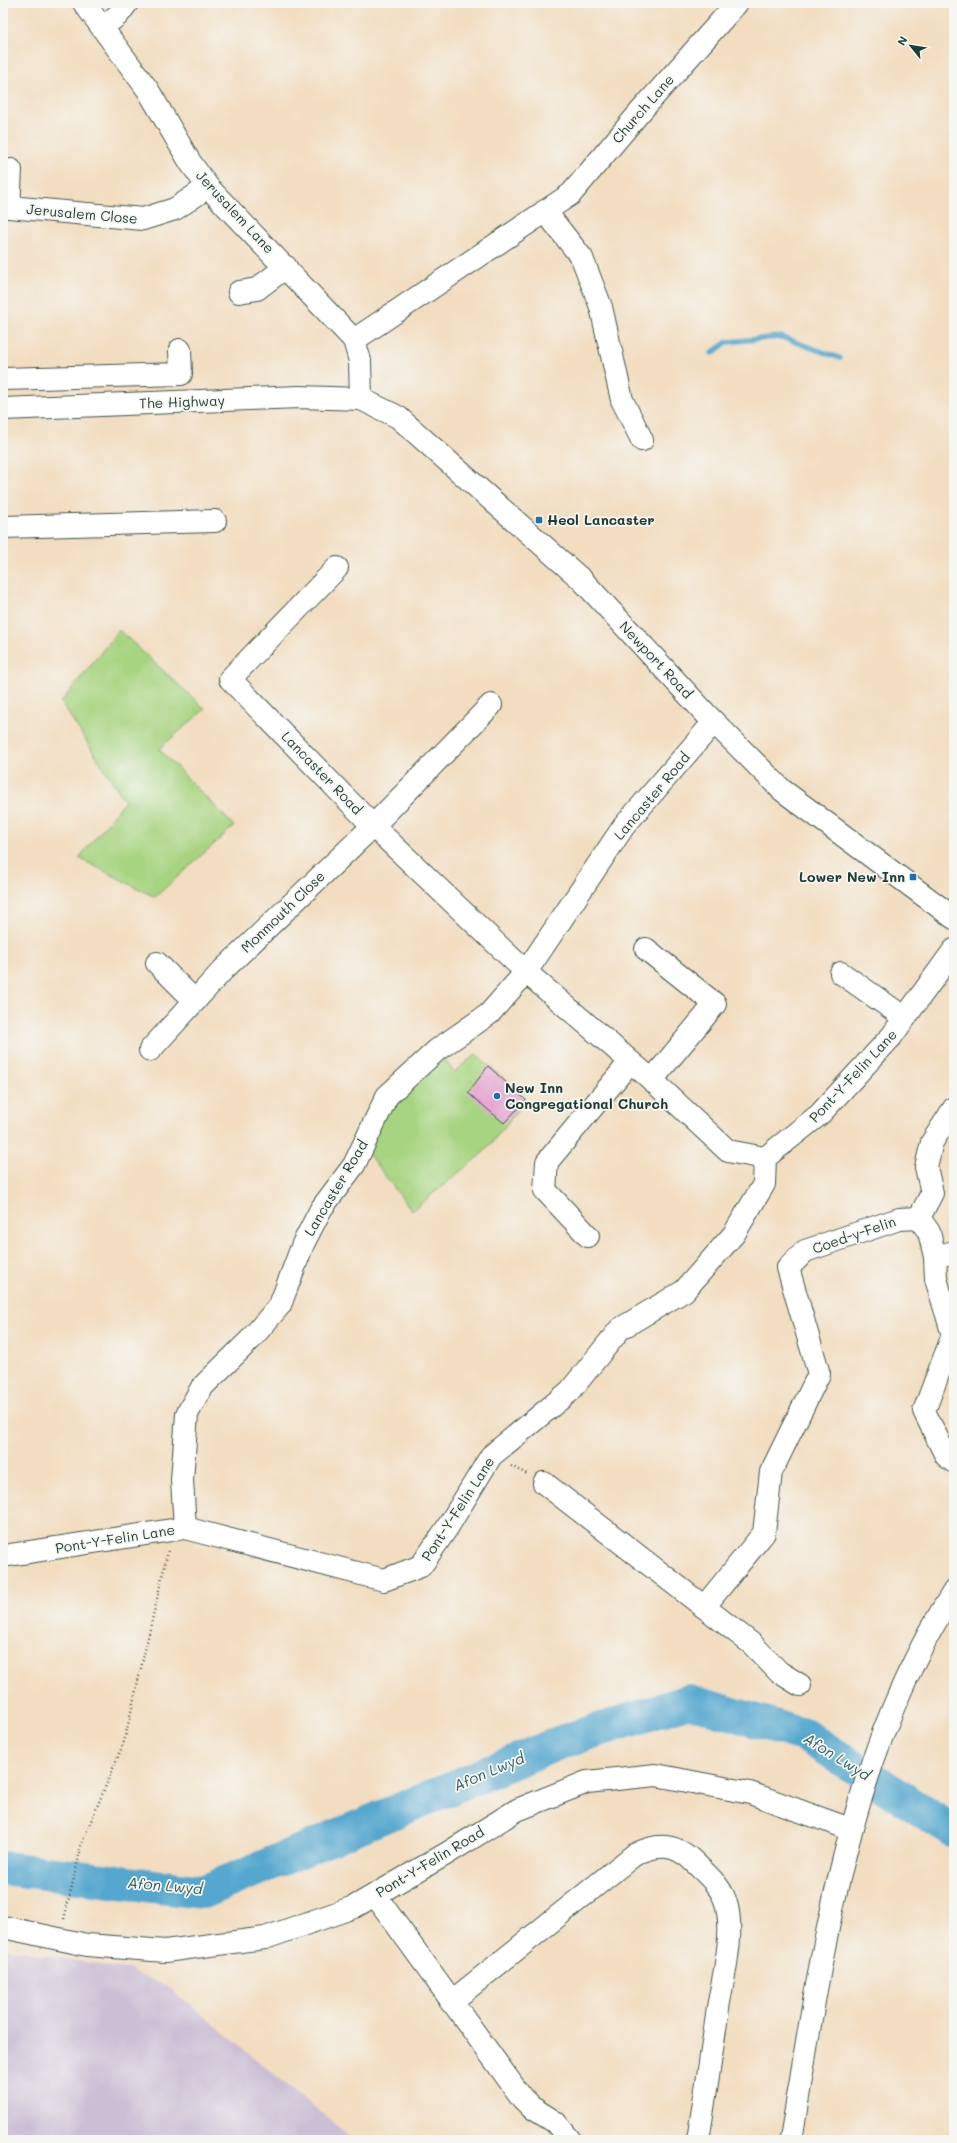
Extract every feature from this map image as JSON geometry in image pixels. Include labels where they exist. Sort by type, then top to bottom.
[{"type":"street","name":"Jerusalem Lane","points":[[84,3],[148,90],[190,162],[208,187],[286,267],[354,340],[360,361],[361,399]]},
{"type":"street","points":[[103,27],[118,15],[127,3]]},
{"type":"street","name":"Church Lane","points":[[354,340],[571,194],[640,112],[737,3]]},
{"type":"street","name":"Jerusalem Close","points":[[11,170],[9,207],[143,219],[175,209],[208,187]]},
{"type":"street","points":[[545,211],[582,258],[601,307],[622,400],[642,440]]},
{"type":"street","points":[[239,292],[257,289],[286,267]]},
{"type":"street","points":[[3,379],[181,374],[180,350]]},
{"type":"street","name":"The Highway","points":[[3,410],[299,397],[361,399]]},
{"type":"street","name":"Newport Road","points":[[361,399],[398,417],[582,580],[714,722],[782,790],[954,918]]},
{"type":"street","points":[[3,527],[215,521]]},
{"type":"street","name":"Lancaster Road","points":[[337,568],[230,679],[373,826],[526,972],[652,1080],[728,1151],[765,1158]]},
{"type":"street","name":"Monmouth Close","points":[[150,1050],[223,970],[373,826],[491,705]]},
{"type":"street","name":"Lancaster Road","points":[[179,1528],[187,1414],[202,1387],[250,1340],[280,1305],[303,1244],[318,1216],[354,1165],[387,1096],[437,1050],[489,1014],[526,972],[624,826],[714,722]]},
{"type":"street","points":[[646,949],[715,1004],[652,1080]]},
{"type":"street","name":"Pont-Y-Felin Lane","points":[[3,1556],[179,1528],[384,1580],[421,1566],[447,1528],[491,1456],[570,1391],[620,1329],[684,1292],[734,1234],[764,1184],[765,1158],[820,1114],[891,1037],[954,950]]},
{"type":"street","points":[[158,964],[195,1001]]},
{"type":"street","points":[[841,973],[905,1018]]},
{"type":"street","points":[[588,1236],[545,1190],[547,1162],[630,1062]]},
{"type":"street","points":[[954,1108],[932,1142],[926,1167],[932,1193],[919,1218],[945,1255],[936,1278],[953,1335],[924,1411],[946,1456],[954,1462]]},
{"type":"street","name":"Coed-y-Felin","points":[[704,1607],[764,1533],[772,1472],[819,1374],[788,1268],[805,1251],[899,1219],[919,1218]]},
{"type":"street","points":[[544,1483],[752,1644],[779,1672],[800,1685]]},
{"type":"street","points":[[791,2140],[820,1962],[850,1829],[880,1740],[908,1675],[941,1612],[954,1591]]},
{"type":"street","name":"Pont-Y-Felin Road","points":[[3,1926],[87,1945],[165,1951],[264,1938],[354,1907],[446,1854],[517,1810],[587,1782],[656,1775],[750,1793],[850,1829]]},
{"type":"street","points":[[451,2002],[634,1855],[648,1848],[661,1845],[673,1848],[689,1857],[716,1885],[725,1898],[729,1914],[727,1951],[698,2140]]},
{"type":"street","points":[[375,1895],[451,2002],[522,2098],[531,2107],[555,2122],[570,2140]]},
{"type":"path","points":[[491,1456],[544,1483]]},
{"type":"path","points":[[67,1906],[80,1851],[124,1742],[179,1528]]},
{"type":"shaded area","points":[[3,1948],[131,1970],[171,1989],[354,2140],[3,2140]]},
{"type":"green space","points":[[119,630],[205,709],[159,749],[234,826],[155,897],[79,858],[125,801],[61,702]]},
{"type":"green space","points":[[437,1050],[454,1072],[476,1054],[526,1100],[484,1152],[412,1211],[363,1147],[387,1096]]},
{"type":"building","name":"New Inn Congregational Church","points":[[488,1066],[526,1100],[504,1123],[468,1093]]},
{"type":"waterway","points":[[712,353],[727,342],[781,337],[840,358]]},
{"type":"waterway","name":"Afon Lwyd","points":[[3,1868],[203,1892],[561,1742],[689,1701],[804,1735],[954,1831]]},
{"type":"place","name":"Heol Lancaster","points":[[539,520]]},
{"type":"place","name":"Lower New Inn","points":[[913,877]]},
{"type":"place","name":"New Inn Congregational Church","points":[[497,1096]]}]
